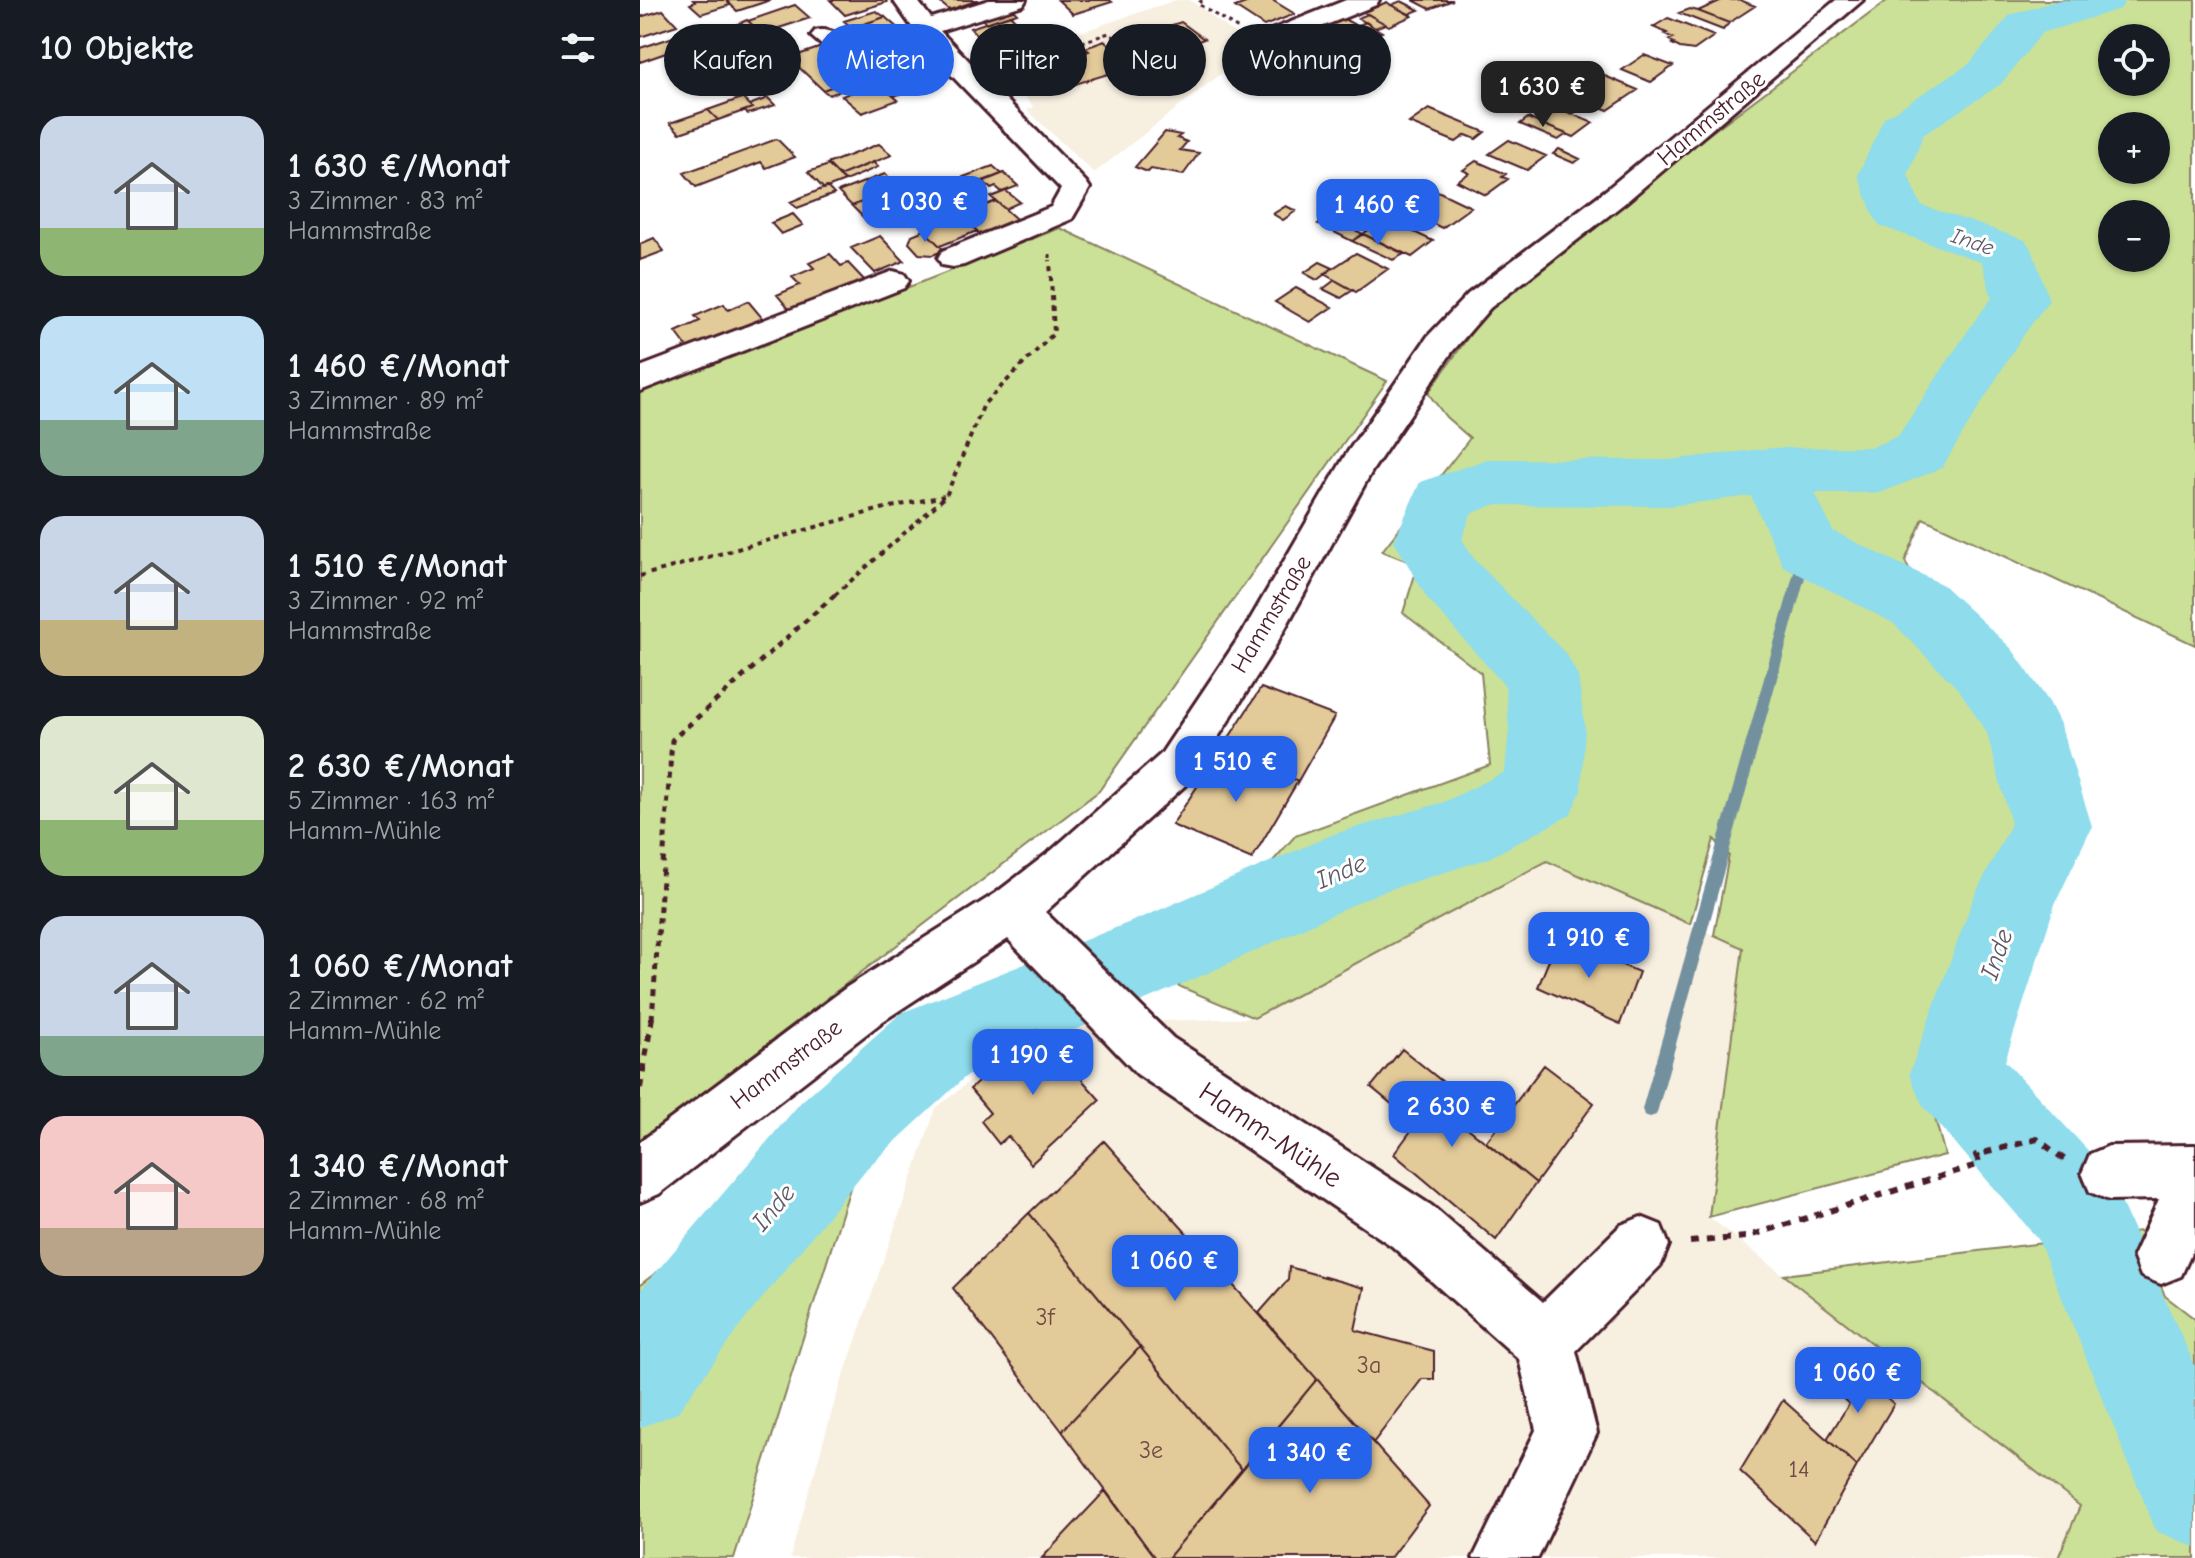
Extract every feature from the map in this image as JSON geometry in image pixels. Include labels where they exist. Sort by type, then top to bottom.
[{"type":"street","points":[[905,0],[923,24]]},
{"type":"street","points":[[954,27],[1014,0]]},
{"type":"street","points":[[1298,24],[1367,0]]},
{"type":"street","name":"Hammstraße","points":[[640,1175],[865,1004],[1013,909],[1068,865],[1176,767],[1258,641],[1358,465],[1440,344],[1479,301],[1639,177],[1851,0]]},
{"type":"street","points":[[954,61],[970,79]]},
{"type":"street","points":[[953,258],[1062,213],[1076,188],[987,96]]},
{"type":"street","points":[[640,380],[893,281]]},
{"type":"street","name":"Hamm-Mühle","points":[[1013,909],[1045,947],[1155,1056],[1412,1226],[1544,1342]]},
{"type":"street","points":[[2109,1173],[2195,1172]]},
{"type":"street","points":[[2161,1256],[2195,1183]]},
{"type":"street","points":[[1505,1558],[1567,1433],[1544,1342],[1641,1245]]},
{"type":"path","points":[[1202,0],[1198,4],[1236,24]]},
{"type":"path","points":[[640,1088],[656,995],[672,740],[946,496],[984,404],[1054,333],[1049,255],[1078,202],[1076,188]]},
{"type":"path","points":[[640,576],[881,509],[946,496]]},
{"type":"path","points":[[1641,1245],[1746,1237],[1980,1164],[1976,1155],[2037,1139]]},
{"type":"shaded area","points":[[1176,0],[1190,0],[1222,24],[1222,73],[1206,86],[1206,24],[1104,24]]},
{"type":"shaded area","points":[[1103,24],[1103,96],[1193,96],[1094,173],[1027,110],[1034,107],[1023,96],[1087,96],[1087,30]]},
{"type":"shaded area","points":[[1547,861],[1743,948],[1709,1217],[2081,1506],[2058,1558],[790,1558],[835,1401],[936,1108],[1041,1025],[1254,1018]]},
{"type":"green space","points":[[1888,0],[2195,0],[2195,645],[1923,518],[1905,561],[1920,592],[1902,601],[1952,648],[2006,723],[2039,822],[1923,1074],[1945,1155],[1709,1217],[1743,948],[1714,935],[1729,855],[1714,839],[1690,924],[1547,861],[1254,1018],[1103,954],[1265,870],[1295,836],[1490,765],[1481,673],[1403,613],[1418,565],[1382,551],[1470,438],[1446,417],[1428,393],[1489,308],[1568,240]]},
{"type":"green space","points":[[1060,228],[1387,381],[1099,791],[640,1141],[640,392]]},
{"type":"green space","points":[[877,1102],[734,1558],[640,1558],[640,1285]]},
{"type":"green space","points":[[2140,1231],[2165,1296],[2195,1319],[2195,1558],[2058,1558],[2080,1506],[1784,1275]]},
{"type":"building","points":[[693,0],[726,0],[730,5],[701,14],[690,4],[695,2]]},
{"type":"building","points":[[726,0],[771,0],[737,11]]},
{"type":"building","points":[[830,0],[885,0],[887,2],[845,15]]},
{"type":"building","points":[[937,0],[979,0],[949,10]]},
{"type":"building","points":[[1058,0],[1109,0],[1112,2],[1073,14]]},
{"type":"building","points":[[1254,0],[1272,0],[1295,14],[1261,24],[1235,7]]},
{"type":"building","points":[[1413,0],[1453,0],[1430,9]]},
{"type":"building","points":[[1722,0],[1740,0],[1755,6],[1729,23],[1698,11]]},
{"type":"building","points":[[1401,1],[1419,10],[1409,14],[1391,5]]},
{"type":"building","points":[[1387,2],[1412,16],[1391,25],[1364,12]]},
{"type":"building","points":[[795,5],[810,18],[791,24],[751,24],[748,21]]},
{"type":"building","points":[[1012,8],[1017,13],[986,23],[980,17]]},
{"type":"building","points":[[1690,9],[1729,23],[1723,30],[1679,13]]},
{"type":"building","points":[[663,10],[676,24],[664,24],[664,29],[640,37],[640,17]]},
{"type":"building","points":[[876,11],[885,17],[864,24],[847,24],[844,21]]},
{"type":"building","points":[[1368,14],[1385,24],[1368,24],[1358,18]]},
{"type":"building","points":[[1010,15],[1019,24],[982,24]]},
{"type":"building","points":[[885,17],[893,24],[864,24]]},
{"type":"building","points":[[1668,18],[1714,36],[1694,50],[1680,48],[1672,44],[1669,40],[1673,38],[1667,33],[1653,27]]},
{"type":"building","points":[[1344,19],[1353,24],[1332,24]]},
{"type":"building","points":[[664,40],[664,54],[640,62],[640,48]]},
{"type":"building","points":[[1103,42],[1103,76],[1087,80],[1089,51],[1087,47]]},
{"type":"building","points":[[817,49],[817,84],[801,69],[801,54]]},
{"type":"building","points":[[1644,55],[1673,66],[1651,82],[1622,70]]},
{"type":"building","points":[[1600,74],[1638,90],[1608,110],[1570,94]]},
{"type":"building","points":[[1552,94],[1583,107],[1573,114],[1543,101]]},
{"type":"building","points":[[842,96],[893,96],[898,100],[862,113]]},
{"type":"building","points":[[742,98],[752,108],[718,120],[708,110]]},
{"type":"building","points":[[768,98],[775,105],[748,114],[744,111],[752,108],[749,105]]},
{"type":"building","points":[[1429,109],[1485,132],[1476,139],[1466,135],[1456,142],[1409,123]]},
{"type":"building","points":[[1559,109],[1593,123],[1574,137],[1539,123]]},
{"type":"building","points":[[708,110],[718,120],[680,133],[670,123]]},
{"type":"building","points":[[1528,118],[1567,134],[1558,140],[1520,124]]},
{"type":"building","points":[[1165,132],[1181,135],[1177,138],[1187,142],[1180,150],[1199,153],[1183,175],[1151,169],[1148,172],[1135,167]]},
{"type":"building","points":[[777,139],[795,157],[766,168],[761,162],[696,187],[684,173]]},
{"type":"building","points":[[1509,140],[1546,156],[1527,170],[1489,154]]},
{"type":"building","points":[[879,144],[892,155],[839,176],[827,164]]},
{"type":"building","points":[[1559,149],[1580,159],[1574,163],[1553,154]]},
{"type":"building","points":[[1476,161],[1506,174],[1502,177],[1508,179],[1486,195],[1457,181],[1469,173],[1463,170]]},
{"type":"building","points":[[873,162],[878,167],[845,181],[839,176]]},
{"type":"building","points":[[829,165],[845,181],[824,189],[808,172]]},
{"type":"building","points":[[993,166],[1002,174],[970,187],[961,178]]},
{"type":"building","points":[[1004,173],[1018,186],[1002,192],[996,187],[991,189],[983,181]]},
{"type":"building","points":[[885,174],[900,187],[852,206],[838,192]]},
{"type":"building","points":[[1425,185],[1471,207],[1442,228],[1404,210],[1409,207],[1400,203]]},
{"type":"building","points":[[827,187],[834,194],[797,208],[790,202]]},
{"type":"building","points":[[896,188],[911,201],[866,220],[852,206]]},
{"type":"building","points":[[1006,191],[1020,202],[1005,209],[991,197]]},
{"type":"building","points":[[996,201],[1016,219],[980,234],[961,215]]},
{"type":"building","points":[[1286,206],[1296,211],[1283,220],[1273,214]]},
{"type":"building","points":[[793,214],[803,225],[781,234],[771,223]]},
{"type":"building","points":[[961,215],[977,231],[940,246],[924,230]]},
{"type":"building","points":[[1329,217],[1363,234],[1352,241],[1318,224]]},
{"type":"building","points":[[1378,223],[1391,229],[1397,224],[1433,241],[1412,257],[1363,234]]},
{"type":"building","points":[[924,230],[944,250],[933,255],[919,254],[909,243],[912,235]]},
{"type":"building","points":[[1363,234],[1404,254],[1393,260],[1352,241]]},
{"type":"building","points":[[880,236],[904,261],[875,273],[851,248]]},
{"type":"building","points":[[654,238],[664,251],[640,260],[640,244]]},
{"type":"building","points":[[1356,253],[1388,269],[1356,292],[1324,274]]},
{"type":"building","points":[[830,254],[841,266],[848,263],[867,283],[794,315],[777,295],[800,285],[792,277],[814,268],[809,263]]},
{"type":"building","points":[[1320,262],[1333,268],[1317,280],[1304,273]]},
{"type":"building","points":[[1335,280],[1353,290],[1341,298],[1323,289]]},
{"type":"building","points":[[1296,288],[1332,307],[1310,322],[1275,302]]},
{"type":"building","points":[[748,301],[764,320],[691,352],[676,332],[700,321],[695,316],[724,304],[728,310]]},
{"type":"building","points":[[1261,688],[1335,716],[1298,781],[1221,750]]},
{"type":"building","points":[[1221,750],[1298,781],[1252,859],[1172,825]]},
{"type":"building","points":[[1558,938],[1639,972],[1620,1024],[1538,987]]},
{"type":"building","points":[[1038,1030],[1100,1100],[1031,1164],[1008,1136],[999,1144],[981,1121],[990,1113],[970,1089]]},
{"type":"building","points":[[1402,1049],[1449,1087],[1437,1103],[1536,1183],[1496,1240],[1394,1154],[1416,1124],[1371,1087]]},
{"type":"building","points":[[1544,1065],[1594,1103],[1536,1183],[1486,1142]]},
{"type":"building","points":[[1104,1141],[1317,1379],[1242,1470],[1029,1213]]},
{"type":"building","points":[[1029,1213],[1140,1347],[1062,1431],[953,1288]]},
{"type":"building","points":[[1289,1267],[1364,1288],[1355,1330],[1434,1351],[1434,1379],[1422,1379],[1373,1443],[1259,1313],[1288,1280]]},
{"type":"building","points":[[1140,1347],[1242,1470],[1168,1558],[1155,1558],[1062,1431]]},
{"type":"building","points":[[1849,1363],[1894,1404],[1857,1466],[1827,1439],[1849,1404],[1833,1390]]},
{"type":"building","points":[[1317,1379],[1429,1506],[1390,1558],[1168,1558]]},
{"type":"building","points":[[1783,1400],[1857,1466],[1815,1541],[1740,1471]]},
{"type":"building","points":[[1105,1491],[1155,1558],[1042,1558]]},
{"type":"waterway","name":"Inde","points":[[1772,471],[1880,470],[1920,452],[1995,333],[2021,300],[2006,252],[1899,215],[1883,175],[1901,128],[1985,74],[2026,24],[2105,0]]},
{"type":"waterway","name":"Inde","points":[[640,1376],[707,1286],[834,1135],[933,1045],[1178,944],[1363,860],[1459,834],[1542,791],[1547,728],[1541,676],[1451,579],[1428,541],[1443,499],[1488,482],[1669,483],[1772,471]]},
{"type":"waterway","name":"Inde","points":[[1772,471],[1807,548],[1918,604],[1986,670],[2022,724],[2052,826],[2015,899],[1955,1074],[2073,1205],[2195,1492]]},
{"type":"waterway","points":[[1650,1109],[1807,548]]}]
